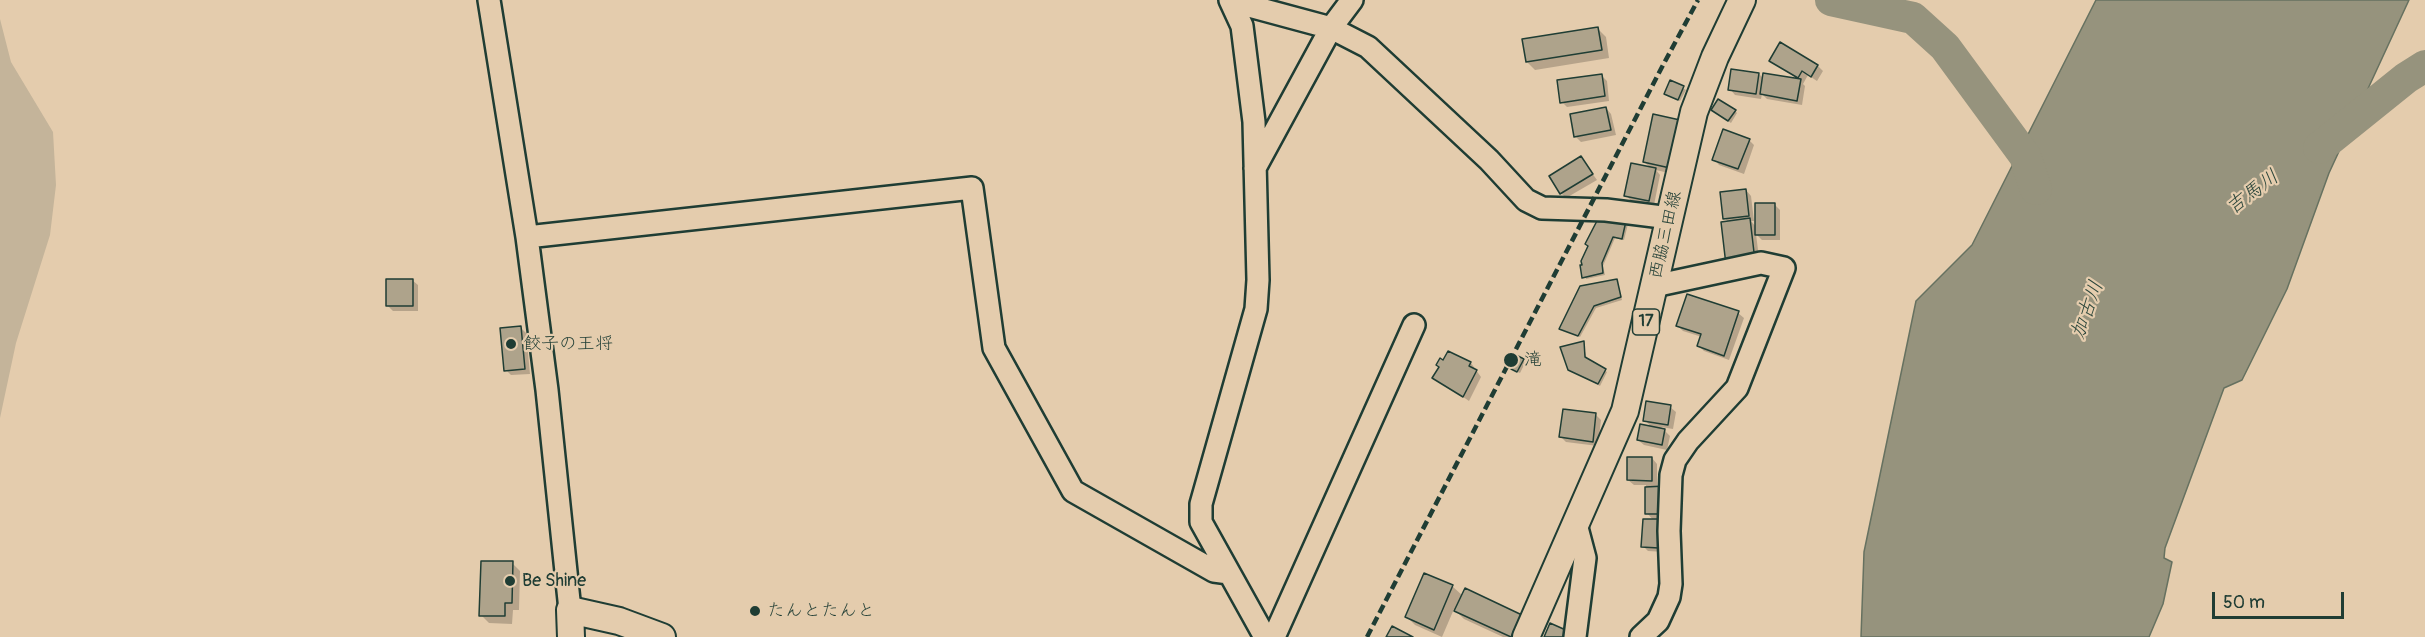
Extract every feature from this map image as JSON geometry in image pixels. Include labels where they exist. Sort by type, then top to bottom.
[{"type":"main road","name":"西脇三田線","points":[[1526,637],[1625,411],[1694,112],[1715,57],[1742,0]]},
{"type":"main road","points":[[571,637],[570,610],[619,621],[662,637]]},
{"type":"street","points":[[489,0],[527,237],[547,390],[570,610]]},
{"type":"street","points":[[1255,168],[1331,27],[1352,0]]},
{"type":"street","points":[[1231,1],[1331,27],[1368,48],[1489,160],[1526,200],[1542,208],[1606,210],[1670,218]]},
{"type":"street","points":[[1231,1],[1242,26],[1254,122],[1258,280],[1256,309],[1201,504],[1201,522],[1265,637]]},
{"type":"street","points":[[527,237],[972,188],[994,348],[1073,491],[1214,571],[1229,573]]},
{"type":"street","points":[[1641,637],[1658,621],[1669,597],[1671,475],[1675,460],[1688,441],[1737,388],[1784,268],[1761,263],[1654,286]]},
{"type":"street","points":[[1274,637],[1414,325]]},
{"type":"street","points":[[1575,637],[1585,558],[1576,524]]},
{"type":"shaded area","points":[[0,19],[11,62],[53,132],[56,185],[50,235],[16,343],[0,418]]},
{"type":"water","name":"加古川","points":[[2096,0],[2409,0],[2329,173],[2287,289],[2242,380],[2224,388],[2165,548],[2164,558],[2172,562],[2163,604],[2149,637],[1861,637],[1864,552],[1916,301],[1972,245]]},
{"type":"building","points":[[1598,27],[1602,50],[1526,62],[1522,39]]},
{"type":"building","points":[[1780,42],[1818,65],[1811,77],[1802,71],[1798,78],[1769,61]]},
{"type":"building","points":[[1731,69],[1759,73],[1756,94],[1728,90]]},
{"type":"building","points":[[1763,73],[1801,79],[1797,101],[1760,94]]},
{"type":"building","points":[[1602,74],[1605,96],[1560,103],[1557,80]]},
{"type":"building","points":[[1670,80],[1684,86],[1678,100],[1664,94]]},
{"type":"building","points":[[1718,99],[1736,110],[1728,121],[1711,110]]},
{"type":"building","points":[[1606,107],[1611,130],[1574,137],[1570,114]]},
{"type":"building","points":[[1653,114],[1680,120],[1670,168],[1643,162]]},
{"type":"building","points":[[1723,129],[1750,139],[1738,169],[1712,160]]},
{"type":"building","points":[[1581,156],[1593,174],[1560,194],[1549,176]]},
{"type":"building","points":[[1631,163],[1656,168],[1649,201],[1624,196]]},
{"type":"building","points":[[1746,189],[1749,216],[1723,219],[1720,192]]},
{"type":"building","points":[[1755,203],[1775,203],[1775,235],[1755,235]]},
{"type":"building","points":[[1600,215],[1626,221],[1622,239],[1613,237],[1602,263],[1603,273],[1582,278],[1580,265],[1582,265],[1581,261],[1588,246],[1585,244]]},
{"type":"building","points":[[1750,218],[1755,261],[1726,265],[1721,222]]},
{"type":"building","points":[[386,279],[413,279],[413,306],[386,306]]},
{"type":"building","points":[[1617,279],[1621,297],[1594,306],[1578,336],[1559,329],[1580,286]]},
{"type":"building","points":[[1687,294],[1739,311],[1724,356],[1697,346],[1701,334],[1676,326]]},
{"type":"building","points":[[521,326],[525,369],[504,371],[500,328]]},
{"type":"building","points":[[1584,341],[1585,357],[1606,369],[1598,384],[1568,370],[1560,347]]},
{"type":"building","points":[[1448,351],[1471,362],[1469,366],[1477,370],[1463,397],[1432,378],[1439,367],[1436,365],[1440,358],[1443,360]]},
{"type":"building","points":[[1518,356],[1524,359],[1517,372],[1511,369]]},
{"type":"building","points":[[1646,401],[1671,405],[1668,425],[1643,421]]},
{"type":"building","points":[[1563,409],[1596,413],[1593,442],[1559,437]]},
{"type":"building","points":[[1640,424],[1665,429],[1662,445],[1637,440]]},
{"type":"building","points":[[1627,457],[1652,457],[1652,481],[1627,480]]},
{"type":"building","points":[[1665,486],[1666,514],[1645,514],[1645,487]]},
{"type":"building","points":[[1643,519],[1661,519],[1659,548],[1641,547]]},
{"type":"building","points":[[481,561],[513,561],[512,603],[505,603],[505,616],[479,616]]},
{"type":"building","points":[[1424,573],[1453,585],[1434,630],[1405,617]]},
{"type":"building","points":[[1465,588],[1522,615],[1511,637],[1454,611]]},
{"type":"building","points":[[1550,623],[1568,631],[1566,637],[1544,637]]},
{"type":"building","points":[[1392,626],[1413,637],[1386,637]]},
{"type":"waterway","points":[[1831,0],[1913,18],[1945,47],[2025,156],[2036,189]]},
{"type":"waterway","name":"吉馬川","points":[[2319,148],[2406,78],[2425,66]]},
{"type":"railway","points":[[1367,637],[1698,0]]},
{"type":"place","name":"餃子の王将","points":[[511,344]]},
{"type":"place","name":"滝","points":[[1511,360]]},
{"type":"place","name":"Be Shine","points":[[510,581]]},
{"type":"place","name":"たんとたんと","points":[[755,611]]}]
